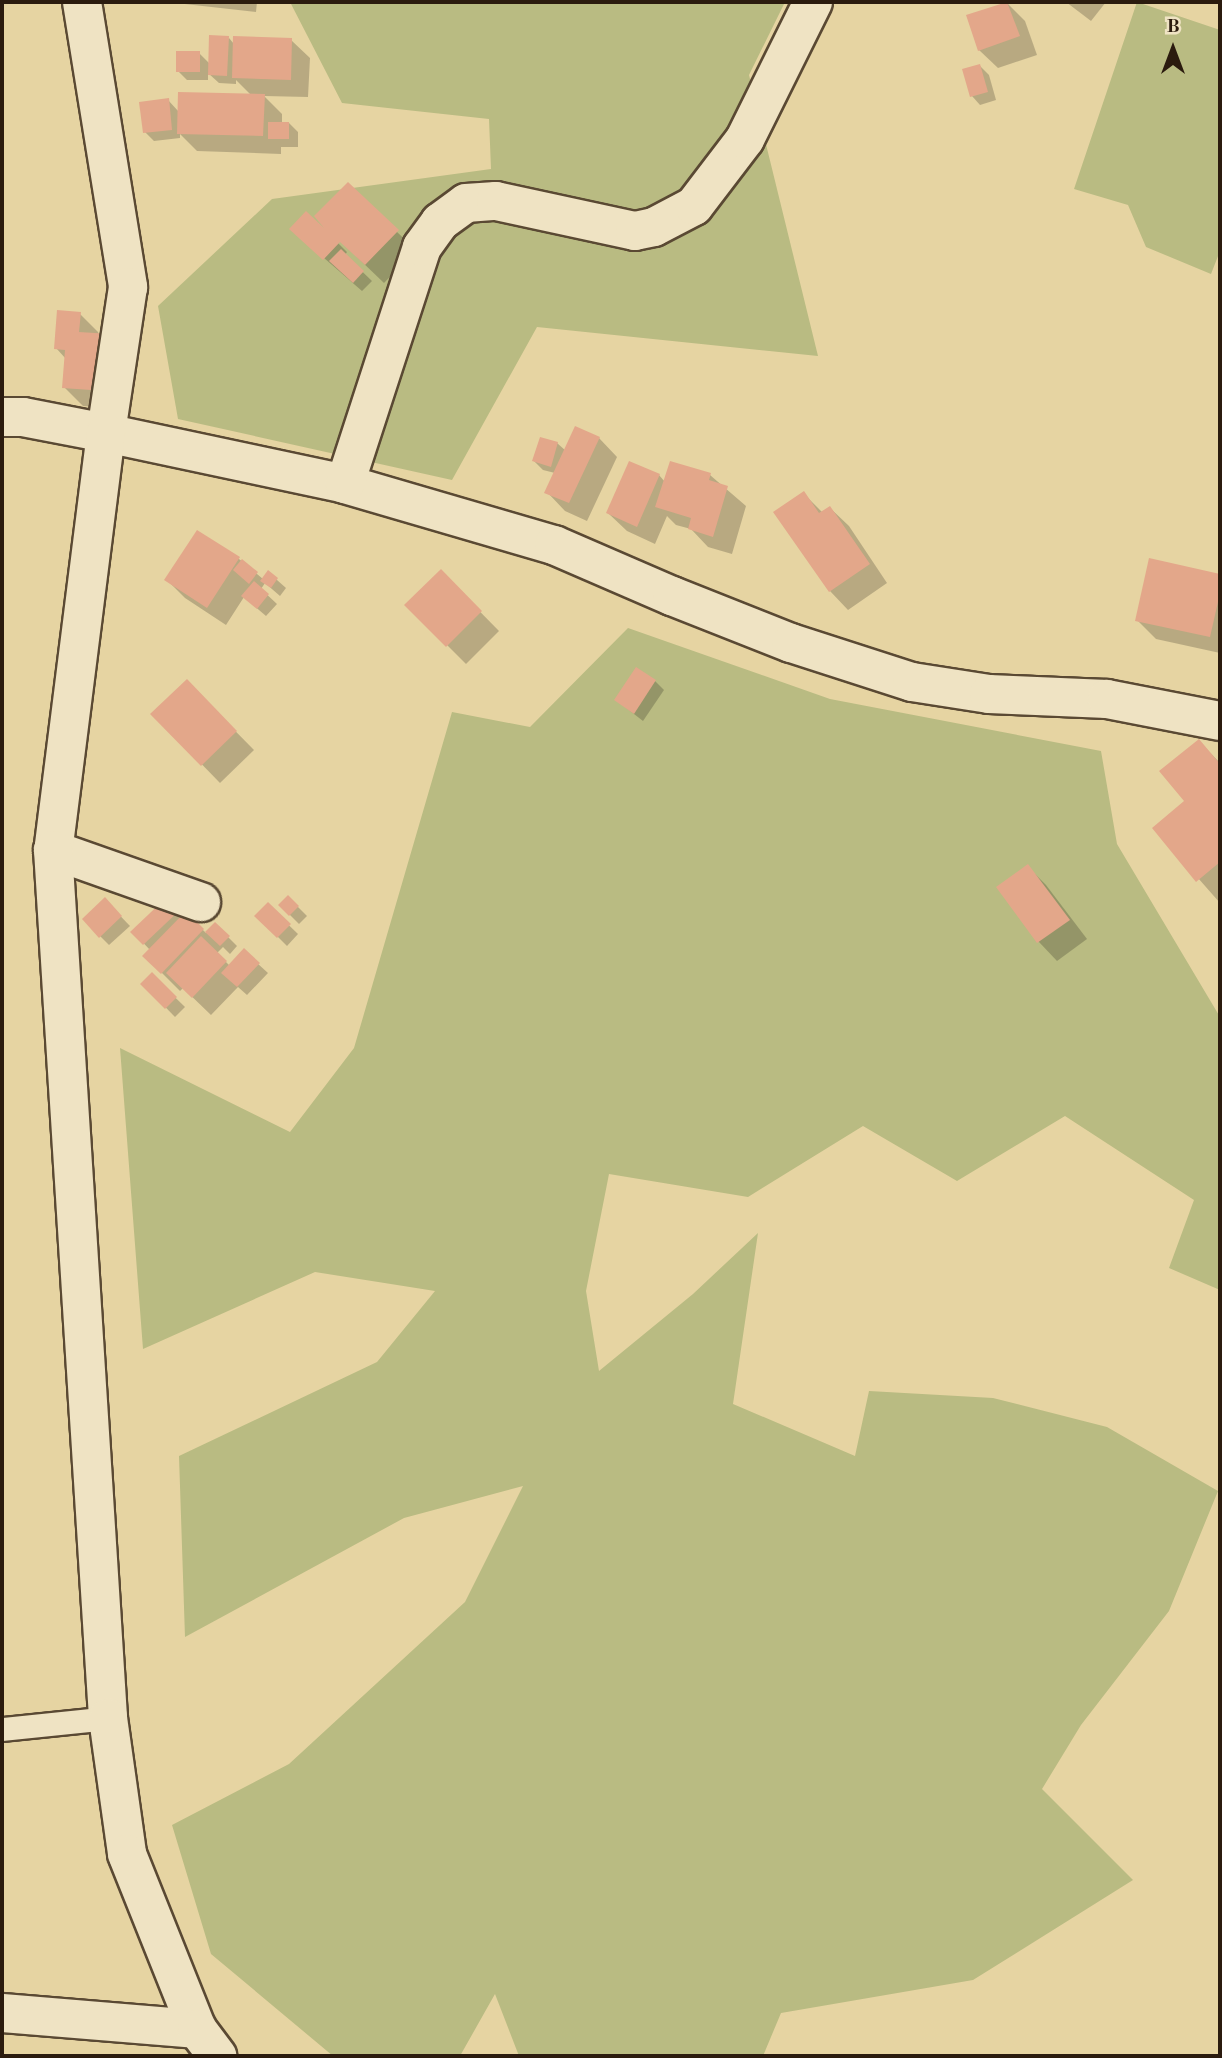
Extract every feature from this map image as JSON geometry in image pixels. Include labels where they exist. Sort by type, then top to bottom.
[{"type":"street","points":[[82,2],[128,287],[106,433],[53,850],[108,1718],[127,1854],[207,2043]]},
{"type":"street","points":[[345,485],[422,247],[440,222],[466,203],[496,201],[635,231],[654,226],[694,206],[745,139],[813,2]]},
{"type":"street","points":[[2,417],[23,417],[106,433],[345,485],[554,545],[779,638],[912,682],[989,694],[1107,699],[1220,721]]},
{"type":"street","points":[[53,850],[201,902]]},
{"type":"street","points":[[2,2013],[207,2043]]},
{"type":"lane","points":[[2,1730],[108,1718]]},
{"type":"green space","points":[[290,2],[785,2],[749,75],[818,356],[537,327],[452,480],[178,419],[158,306],[272,199],[491,169],[489,119],[342,103]]},
{"type":"green space","points":[[1137,2],[1220,30],[1220,251],[1211,274],[1146,247],[1128,205],[1074,189]]},
{"type":"green space","points":[[628,628],[830,699],[1101,751],[1117,844],[1220,1017],[1220,1290],[1169,1268],[1194,1200],[1065,1116],[957,1181],[863,1126],[748,1197],[609,1174],[586,1291],[599,1371],[693,1294],[758,1233],[733,1404],[855,1456],[869,1391],[993,1398],[1107,1427],[1218,1491],[1169,1611],[1081,1725],[1042,1789],[1133,1880],[973,1980],[781,2013],[763,2056],[519,2056],[495,1994],[460,2056],[333,2056],[211,1954],[172,1825],[289,1764],[465,1602],[523,1486],[404,1518],[185,1637],[179,1456],[377,1362],[435,1291],[315,1272],[143,1349],[120,1048],[290,1132],[354,1048],[452,712],[530,727]]},
{"type":"building","points":[[1007,2],[1020,36],[978,51],[966,15]]},
{"type":"building","points":[[209,35],[229,36],[227,76],[208,75]]},
{"type":"building","points":[[233,36],[292,38],[291,80],[232,78]]},
{"type":"building","points":[[176,51],[200,51],[200,72],[176,72]]},
{"type":"building","points":[[980,64],[988,92],[970,97],[962,69]]},
{"type":"building","points":[[178,92],[265,94],[263,136],[177,134]]},
{"type":"building","points":[[169,98],[172,130],[143,133],[139,102]]},
{"type":"building","points":[[268,122],[289,122],[289,139],[268,139]]},
{"type":"building","points":[[348,182],[399,230],[365,265],[340,242],[323,260],[289,229],[306,211],[324,228],[314,216]]},
{"type":"building","points":[[341,249],[364,271],[353,283],[329,261]]},
{"type":"building","points":[[57,310],[81,312],[79,332],[111,334],[106,391],[62,388],[65,350],[54,349]]},
{"type":"building","points":[[575,426],[600,437],[569,503],[544,493]]},
{"type":"building","points":[[540,437],[558,442],[551,467],[532,461]]},
{"type":"building","points":[[629,461],[660,474],[637,527],[606,513]]},
{"type":"building","points":[[670,461],[711,473],[709,480],[728,486],[713,537],[688,529],[691,518],[655,507]]},
{"type":"building","points":[[804,491],[819,513],[830,506],[870,564],[829,592],[773,512]]},
{"type":"building","points":[[197,530],[240,557],[207,608],[164,580]]},
{"type":"building","points":[[1149,558],[1220,574],[1220,593],[1210,637],[1135,621]]},
{"type":"building","points":[[242,559],[258,572],[249,584],[233,570]]},
{"type":"building","points":[[441,569],[482,611],[446,647],[404,605]]},
{"type":"building","points":[[268,570],[278,578],[271,588],[260,581]]},
{"type":"building","points":[[254,581],[269,594],[257,609],[241,596]]},
{"type":"building","points":[[636,667],[656,680],[634,714],[614,700]]},
{"type":"building","points":[[187,679],[237,731],[201,766],[150,714]]},
{"type":"building","points":[[1199,739],[1220,764],[1220,862],[1196,882],[1152,828],[1184,801],[1159,771]]},
{"type":"building","points":[[1028,864],[1070,920],[1037,943],[996,887]]},
{"type":"building","points":[[169,895],[182,908],[143,945],[130,932]]},
{"type":"building","points":[[288,895],[299,906],[289,916],[278,905]]},
{"type":"building","points":[[105,897],[122,916],[99,938],[82,919]]},
{"type":"building","points":[[268,902],[291,924],[277,938],[254,916]]},
{"type":"building","points":[[186,911],[204,929],[161,974],[142,956]]},
{"type":"building","points":[[215,922],[230,936],[220,946],[205,932]]},
{"type":"building","points":[[201,936],[227,961],[192,998],[166,973]]},
{"type":"building","points":[[244,948],[260,963],[237,987],[221,973]]},
{"type":"building","points":[[152,972],[177,997],[165,1009],[140,984]]}]
